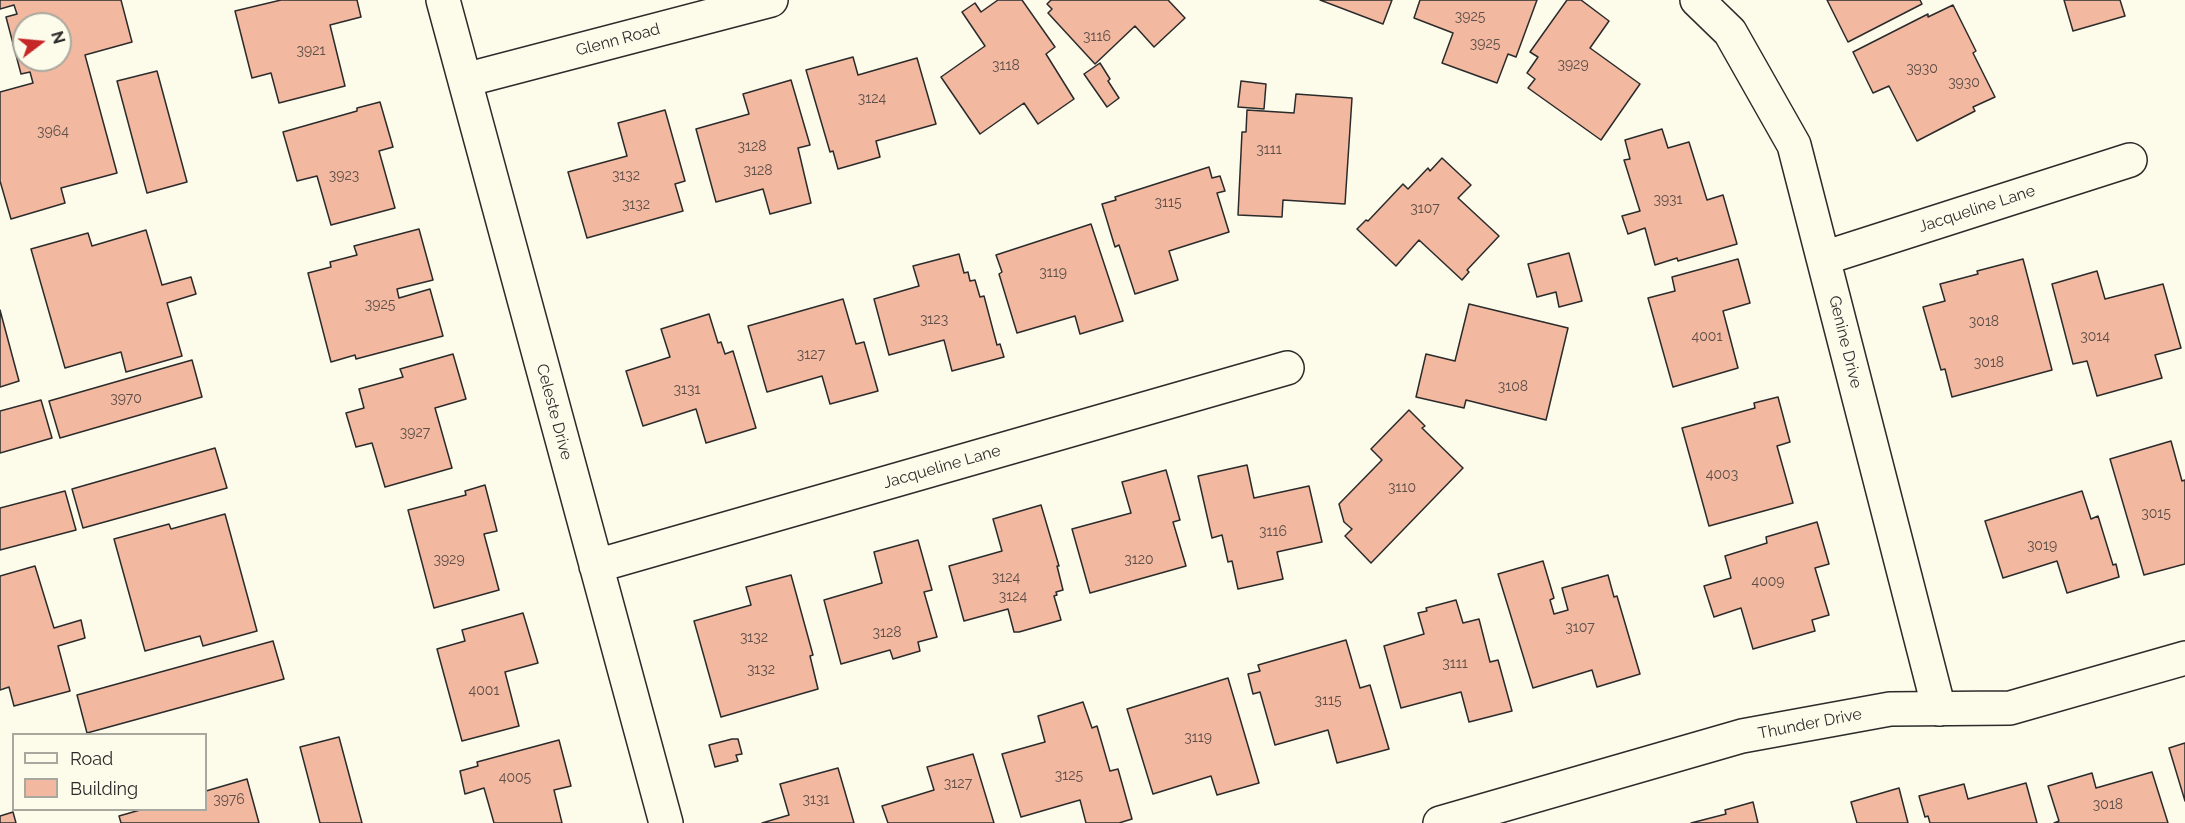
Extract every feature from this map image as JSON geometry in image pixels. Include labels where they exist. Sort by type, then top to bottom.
[{"type":"street","name":"Celeste Drive","points":[[443,0],[666,823]]},
{"type":"street","name":"Glenn Road","points":[[465,80],[771,0]]},
{"type":"street","name":"Genine Drive","points":[[1697,0],[1730,32],[1794,145],[1939,709]]},
{"type":"street","name":"Jacqueline Lane","points":[[1824,258],[2130,160]]},
{"type":"street","name":"Jacqueline Lane","points":[[596,566],[1287,368]]},
{"type":"street","name":"Thunder Drive","points":[[1440,823],[1507,814],[1742,736],[1890,709],[2010,708],[2185,658]]},
{"type":"building","points":[[0,0],[121,0],[132,42],[85,55],[117,173],[61,188],[65,203],[11,219],[0,181],[0,92],[33,83],[30,72],[72,72],[72,12],[16,12],[14,5],[0,9]]},
{"type":"building","points":[[281,0],[357,0],[361,17],[330,25],[345,86],[279,103],[271,73],[252,78],[235,11]]},
{"type":"building","points":[[998,0],[1022,0],[1055,47],[1046,54],[1074,99],[1038,124],[1024,103],[980,134],[941,77],[985,46],[962,12],[975,3],[981,12]]},
{"type":"building","points":[[1051,0],[1168,0],[1185,18],[1154,47],[1135,26],[1095,64],[1048,13],[1052,9],[1047,4]]},
{"type":"building","points":[[1320,0],[1392,0],[1383,24]]},
{"type":"building","points":[[1420,0],[1537,0],[1516,57],[1508,54],[1497,83],[1442,63],[1453,33],[1414,18]]},
{"type":"building","points":[[1567,0],[1581,0],[1609,21],[1590,48],[1640,84],[1601,140],[1528,88],[1535,79],[1527,73],[1538,57],[1530,52]]},
{"type":"building","points":[[1827,0],[1920,0],[1922,4],[1848,42]]},
{"type":"building","points":[[2064,0],[2120,0],[2125,16],[2073,31]]},
{"type":"building","points":[[1953,5],[1976,51],[1973,53],[1995,97],[1973,107],[1975,111],[1917,141],[1889,86],[1873,93],[1853,52],[1928,14],[1928,17]]},
{"type":"building","points":[[12,15],[12,40],[6,17]]},
{"type":"building","points":[[853,57],[858,75],[917,58],[936,124],[876,141],[880,157],[838,169],[833,151],[830,152],[806,70]]},
{"type":"building","points":[[1100,63],[1119,98],[1107,107],[1084,74]]},
{"type":"building","points":[[157,71],[187,182],[147,193],[117,81]]},
{"type":"building","points":[[791,80],[810,145],[798,148],[811,203],[770,214],[763,189],[716,202],[696,129],[749,114],[743,94]]},
{"type":"building","points":[[1241,81],[1266,84],[1264,109],[1238,107]]},
{"type":"building","points":[[1296,94],[1352,98],[1345,204],[1283,200],[1282,217],[1238,215],[1242,132],[1246,132],[1247,110],[1294,113]]},
{"type":"building","points":[[380,102],[393,147],[379,151],[395,208],[331,225],[317,176],[297,181],[283,132],[357,111],[357,108]]},
{"type":"building","points":[[665,110],[685,181],[675,184],[683,211],[587,238],[568,172],[627,156],[618,123]]},
{"type":"building","points":[[1662,129],[1668,148],[1689,142],[1707,200],[1723,195],[1737,244],[1678,261],[1677,258],[1655,265],[1645,228],[1628,234],[1622,216],[1640,211],[1624,160],[1630,159],[1625,140]]},
{"type":"building","points":[[1442,158],[1471,185],[1458,198],[1499,236],[1467,270],[1469,272],[1462,280],[1419,240],[1396,266],[1357,229],[1366,220],[1368,221],[1403,184],[1408,189],[1428,168],[1430,171]]},
{"type":"building","points":[[1209,167],[1212,178],[1220,176],[1225,191],[1217,193],[1229,232],[1169,251],[1178,280],[1135,294],[1119,245],[1115,247],[1102,204],[1116,200],[1115,197]]},
{"type":"building","points":[[1091,224],[1123,321],[1080,334],[1075,316],[1017,333],[999,274],[1002,272],[996,255]]},
{"type":"building","points":[[419,229],[433,280],[397,289],[399,298],[430,289],[443,336],[356,359],[355,355],[331,362],[308,273],[331,267],[330,262],[357,255],[354,246]]},
{"type":"building","points":[[146,230],[162,285],[191,277],[196,294],[167,303],[182,356],[126,372],[121,352],[65,368],[31,249],[88,233],[92,246]]},
{"type":"building","points":[[1569,253],[1582,301],[1559,307],[1556,292],[1537,297],[1528,264]]},
{"type":"building","points":[[959,254],[964,273],[968,272],[970,281],[975,280],[980,297],[984,296],[997,345],[1000,344],[1004,357],[952,371],[944,340],[889,355],[874,299],[919,286],[913,266]]},
{"type":"building","points":[[1738,259],[1750,303],[1723,311],[1738,368],[1673,387],[1648,298],[1675,291],[1672,277]]},
{"type":"building","points":[[2023,259],[2052,370],[1952,397],[1945,369],[1941,370],[1923,307],[1945,301],[1940,284]]},
{"type":"building","points":[[2097,271],[2105,299],[2163,284],[2181,348],[2155,355],[2162,378],[2097,396],[2087,361],[2073,364],[2052,284]]},
{"type":"building","points":[[843,299],[856,344],[864,342],[878,391],[830,404],[822,376],[767,392],[748,326]]},
{"type":"building","points":[[1469,304],[1568,328],[1546,420],[1466,400],[1464,408],[1416,397],[1426,354],[1455,361]]},
{"type":"building","points":[[0,310],[19,381],[0,387]]},
{"type":"building","points":[[709,314],[718,343],[721,342],[725,354],[733,351],[756,428],[706,443],[696,409],[643,426],[626,371],[670,357],[661,329]]},
{"type":"building","points":[[453,354],[466,399],[435,408],[452,468],[385,487],[372,443],[356,447],[346,413],[364,408],[359,389],[403,377],[400,369]]},
{"type":"building","points":[[192,360],[202,397],[60,438],[49,401]]},
{"type":"building","points":[[1778,397],[1790,442],[1777,446],[1793,503],[1709,526],[1682,428],[1755,408],[1754,403]]},
{"type":"building","points":[[41,400],[52,438],[0,453],[0,411]]},
{"type":"building","points":[[1409,410],[1425,426],[1422,428],[1463,468],[1371,563],[1345,536],[1352,529],[1344,522],[1339,504],[1382,460],[1371,449]]},
{"type":"building","points":[[2171,441],[2182,481],[2185,480],[2185,564],[2144,575],[2110,459]]},
{"type":"building","points":[[215,448],[227,488],[83,528],[72,489]]},
{"type":"building","points":[[1247,465],[1254,498],[1309,486],[1322,542],[1277,552],[1283,579],[1238,589],[1232,561],[1228,562],[1222,535],[1212,538],[1198,476]]},
{"type":"building","points":[[1166,470],[1180,520],[1173,522],[1186,566],[1090,593],[1072,529],[1131,513],[1122,482]]},
{"type":"building","points":[[485,485],[497,531],[484,534],[499,590],[434,608],[408,510],[466,495],[465,491]]},
{"type":"building","points":[[65,491],[76,530],[0,550],[0,508]]},
{"type":"building","points":[[2082,491],[2091,519],[2098,516],[2119,577],[2067,593],[2057,561],[2003,578],[1985,521]]},
{"type":"building","points":[[1041,505],[1059,566],[1057,566],[1063,590],[1056,592],[1057,595],[1054,596],[1061,620],[1019,632],[1014,632],[1008,609],[964,621],[949,566],[1002,551],[993,519]]},
{"type":"building","points":[[225,514],[257,631],[203,646],[200,636],[145,651],[114,539],[169,524],[171,529]]},
{"type":"building","points":[[1817,522],[1829,564],[1815,568],[1829,615],[1812,620],[1815,631],[1753,649],[1741,608],[1714,617],[1704,586],[1731,578],[1725,556],[1767,543],[1766,537]]},
{"type":"building","points":[[918,540],[932,590],[924,592],[937,637],[918,642],[920,651],[893,659],[890,650],[841,664],[824,600],[882,583],[874,552]]},
{"type":"building","points":[[1543,561],[1554,598],[1550,600],[1554,614],[1568,610],[1562,588],[1608,575],[1614,597],[1617,596],[1640,674],[1597,687],[1592,670],[1533,688],[1498,574]]},
{"type":"building","points":[[35,566],[54,628],[81,620],[85,638],[58,646],[70,691],[14,706],[9,687],[0,690],[0,576]]},
{"type":"building","points":[[791,575],[813,655],[810,656],[818,689],[721,717],[694,621],[751,605],[746,587]]},
{"type":"building","points":[[1456,600],[1463,623],[1479,619],[1490,662],[1498,660],[1512,711],[1469,722],[1461,692],[1401,708],[1384,646],[1424,634],[1418,613],[1427,611],[1426,608]]},
{"type":"building","points":[[523,613],[538,663],[505,672],[519,726],[462,741],[437,649],[465,641],[462,630]]},
{"type":"building","points":[[1346,640],[1360,688],[1370,685],[1389,749],[1337,763],[1328,730],[1275,745],[1260,692],[1253,694],[1248,674],[1260,671],[1258,665]]},
{"type":"building","points":[[273,641],[284,679],[87,733],[77,695]]},
{"type":"building","points":[[1228,678],[1259,783],[1217,795],[1211,776],[1153,794],[1127,709]]},
{"type":"building","points":[[1083,702],[1092,728],[1097,726],[1110,771],[1118,769],[1132,819],[1119,823],[1086,823],[1080,800],[1021,817],[1002,754],[1045,742],[1038,716]]},
{"type":"building","points":[[339,737],[362,823],[320,823],[300,747]]},
{"type":"building","points":[[738,739],[742,754],[736,755],[738,761],[715,767],[709,745]]},
{"type":"building","points":[[559,740],[571,786],[554,790],[562,823],[494,823],[484,788],[465,794],[460,771],[478,766],[477,762]]},
{"type":"building","points":[[2185,743],[2185,801],[2169,748]]},
{"type":"building","points":[[973,754],[994,823],[888,823],[882,806],[934,790],[927,767]]},
{"type":"building","points":[[838,768],[854,823],[762,823],[789,815],[780,784]]},
{"type":"building","points":[[2152,772],[2168,823],[2054,823],[2059,821],[2048,786],[2092,773],[2096,788]]},
{"type":"building","points":[[247,779],[259,823],[121,823],[119,816],[136,811],[207,811],[207,791]]},
{"type":"building","points":[[2026,783],[2037,823],[1930,823],[1928,816],[1925,817],[1919,796],[1964,784],[1968,799]]},
{"type":"building","points":[[1899,788],[1908,823],[1857,823],[1851,802]]},
{"type":"building","points":[[1753,802],[1758,823],[1691,823],[1726,814],[1725,810]]},
{"type":"building","points":[[13,812],[16,823],[0,823],[0,816]]}]
